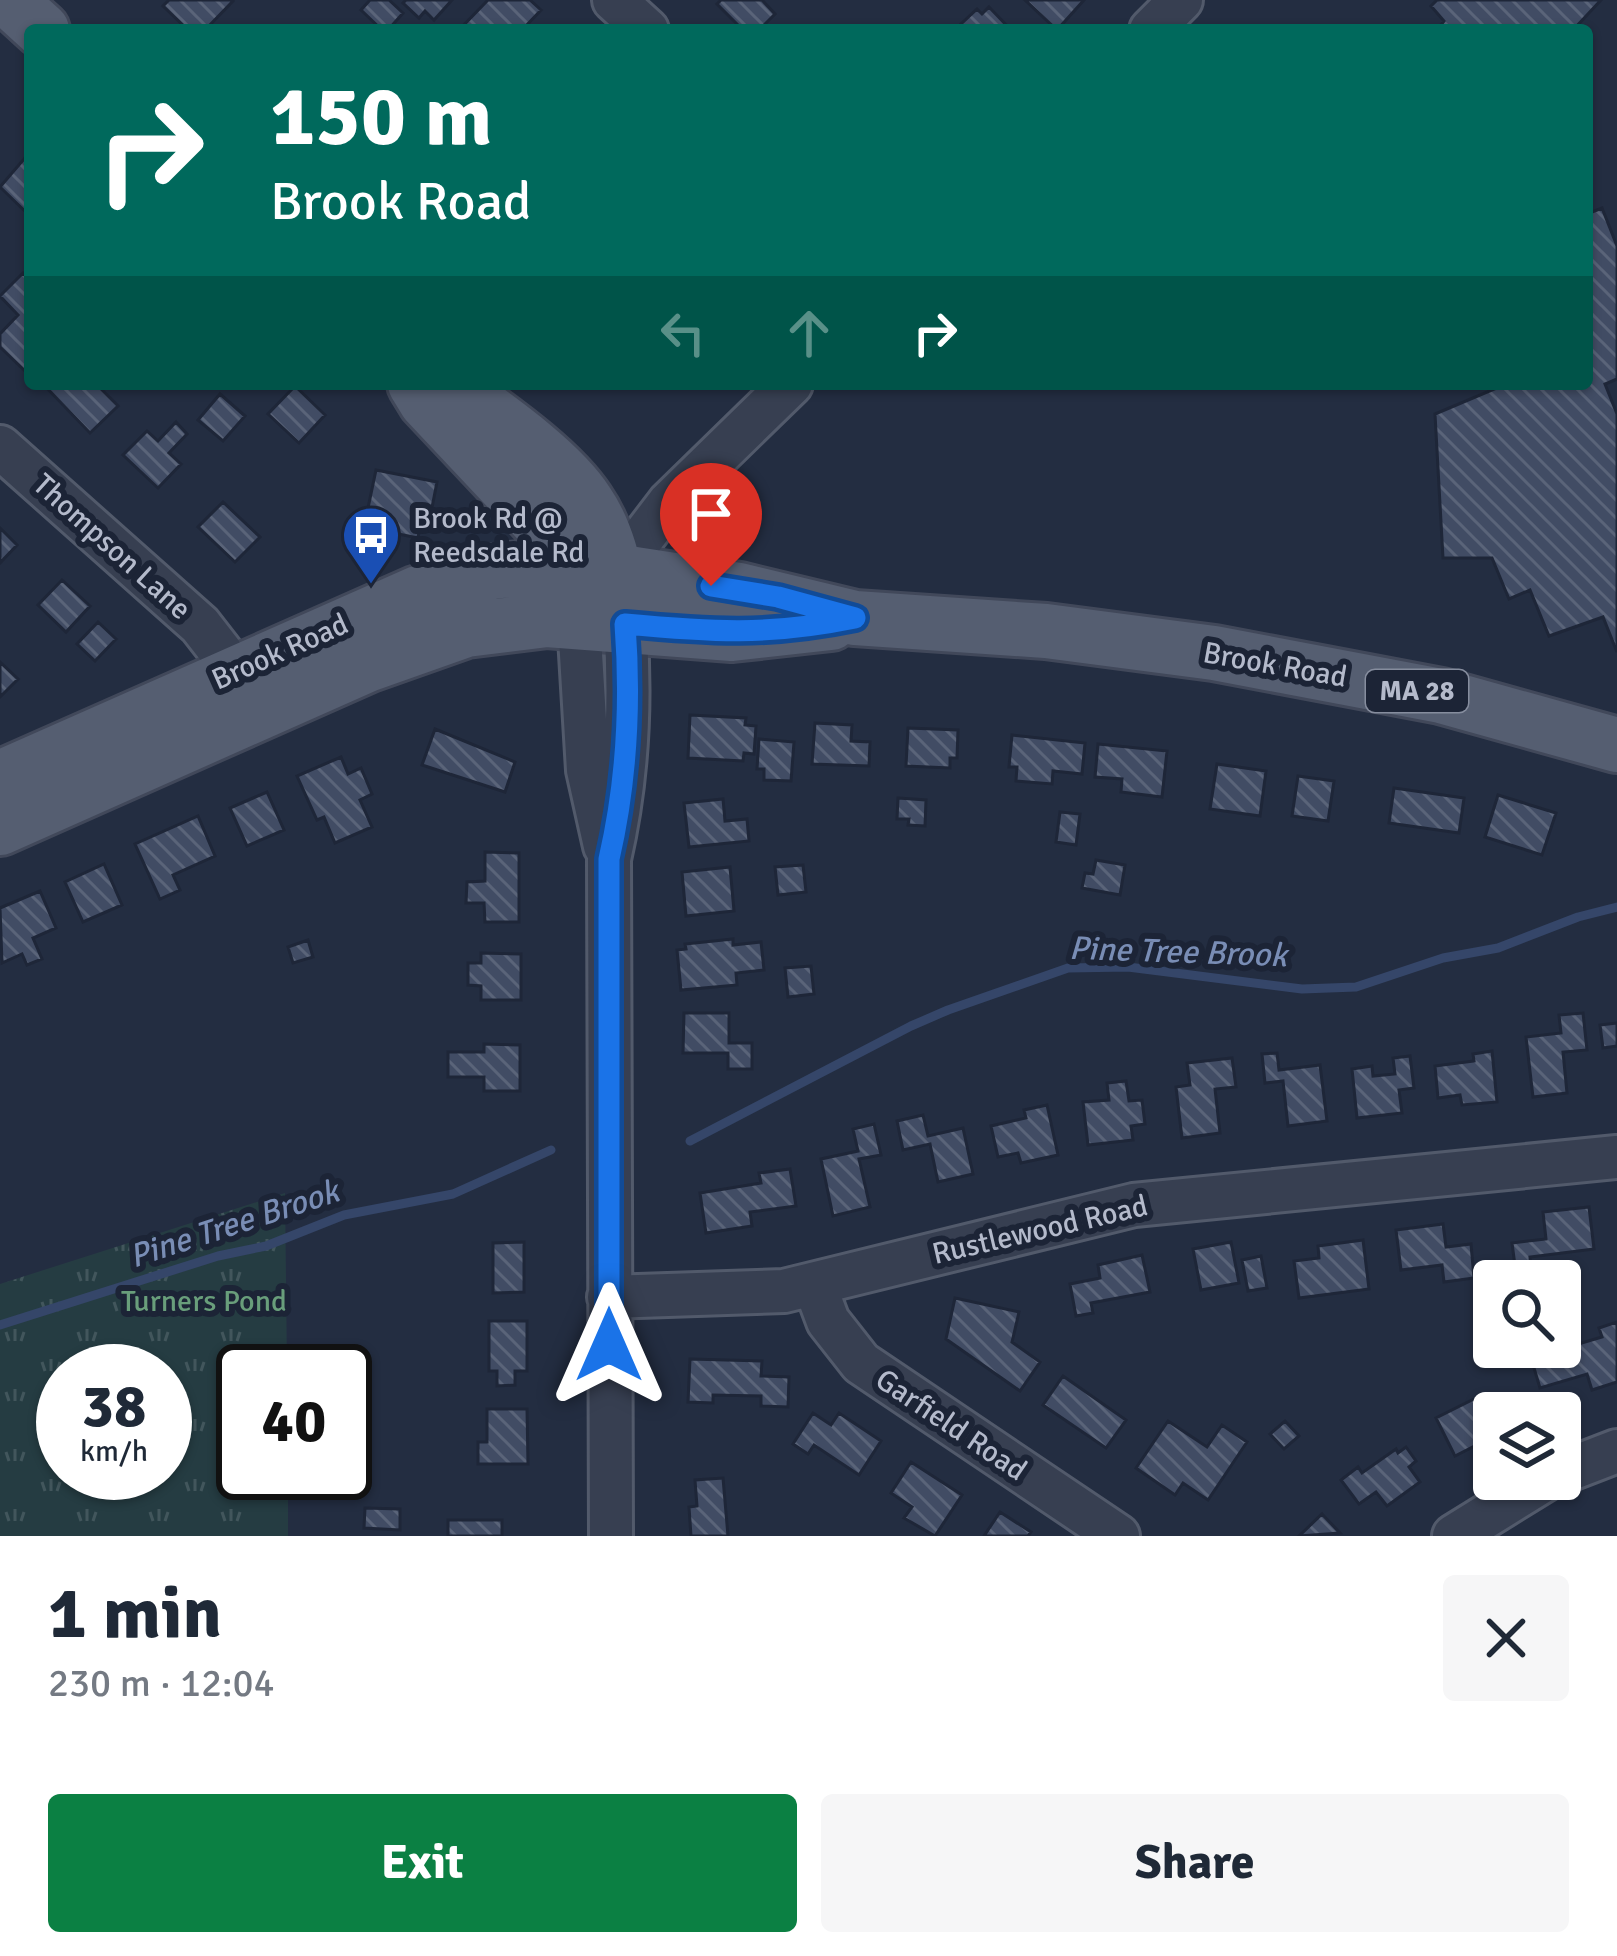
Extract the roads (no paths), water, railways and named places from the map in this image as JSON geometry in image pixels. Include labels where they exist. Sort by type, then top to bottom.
[{"type":"main road","points":[[9,0],[35,24]]},
{"type":"main road","points":[[420,390],[543,526],[591,569]]},
{"type":"main road","points":[[459,390],[580,492],[600,526],[591,569],[602,623]]},
{"type":"main road","name":"Brook Road","points":[[0,828],[438,586],[511,569],[591,569],[778,597],[855,618],[1046,631],[1214,653],[1442,697],[1617,745]]},
{"type":"main road","name":"Brook Road","points":[[0,778],[242,694],[508,622],[602,623],[732,634],[855,618]]},
{"type":"street","points":[[1157,24],[1181,0]]},
{"type":"street","points":[[591,569],[669,503],[785,390]]},
{"type":"street","name":"Thompson Lane","points":[[0,447],[200,625],[242,694]]},
{"type":"street","points":[[602,623],[588,770],[609,859],[611,1536]]},
{"type":"street","name":"Rustlewood Road","points":[[609,1297],[755,1295],[815,1286],[1134,1204],[1617,1157]]},
{"type":"street","name":"Garfield Road","points":[[815,1286],[828,1321],[861,1363],[1118,1536]]},
{"type":"street","points":[[1581,1465],[1617,1451]]},
{"type":"street","points":[[1454,1536],[1512,1500]]},
{"type":"waterway","name":"Pine Tree Brook","points":[[690,1141],[911,1026],[1068,968],[1128,967],[1302,989],[1356,987],[1443,958],[1498,948],[1617,907]]},
{"type":"waterway","name":"Pine Tree Brook","points":[[0,1325],[218,1256],[266,1246],[344,1215],[453,1194],[551,1150]]},
{"type":"place","name":"Brook Rd @ Reedsdale Rd","points":[[371,586]]},
{"type":"park label","name":"Turners Pond","points":[[204,1301]]}]
